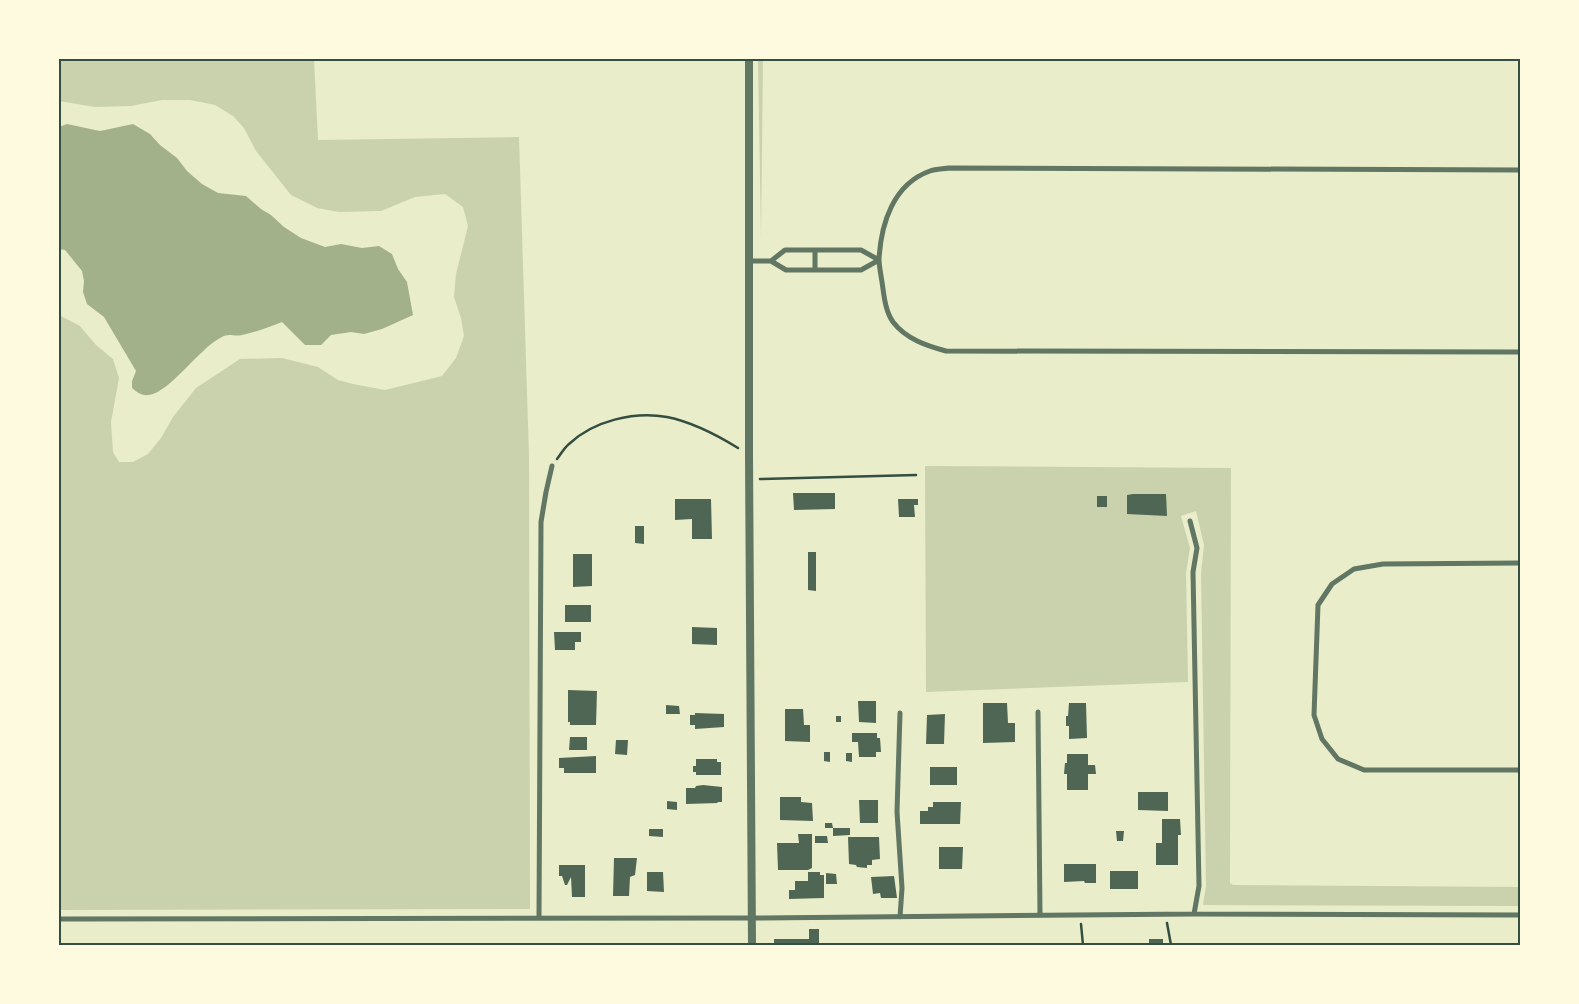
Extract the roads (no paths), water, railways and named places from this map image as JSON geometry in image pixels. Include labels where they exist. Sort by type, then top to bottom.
[{"type":"street","points":[[749,59],[752,945]]},
{"type":"street","points":[[1520,170],[949,168],[930,171],[912,181],[895,197],[884,226],[879,260],[885,306],[893,322],[907,335],[926,346],[946,351],[1520,352]]},
{"type":"street","points":[[771,261],[785,250],[861,250],[879,260]]},
{"type":"street","points":[[815,250],[815,270]]},
{"type":"street","points":[[749,261],[771,261],[786,270],[861,270],[879,260]]},
{"type":"street","points":[[539,917],[541,522],[552,466]]},
{"type":"street","points":[[1190,522],[1197,548],[1194,572],[1199,886],[1194,914]]},
{"type":"street","points":[[1520,563],[1383,564],[1354,569],[1332,584],[1318,605],[1314,714],[1322,739],[1338,759],[1364,770],[1520,770]]},
{"type":"street","points":[[1038,712],[1040,915]]},
{"type":"street","points":[[900,713],[897,812],[902,888],[900,917]]},
{"type":"street","points":[[59,919],[751,918],[1165,914],[1520,915]]}]
